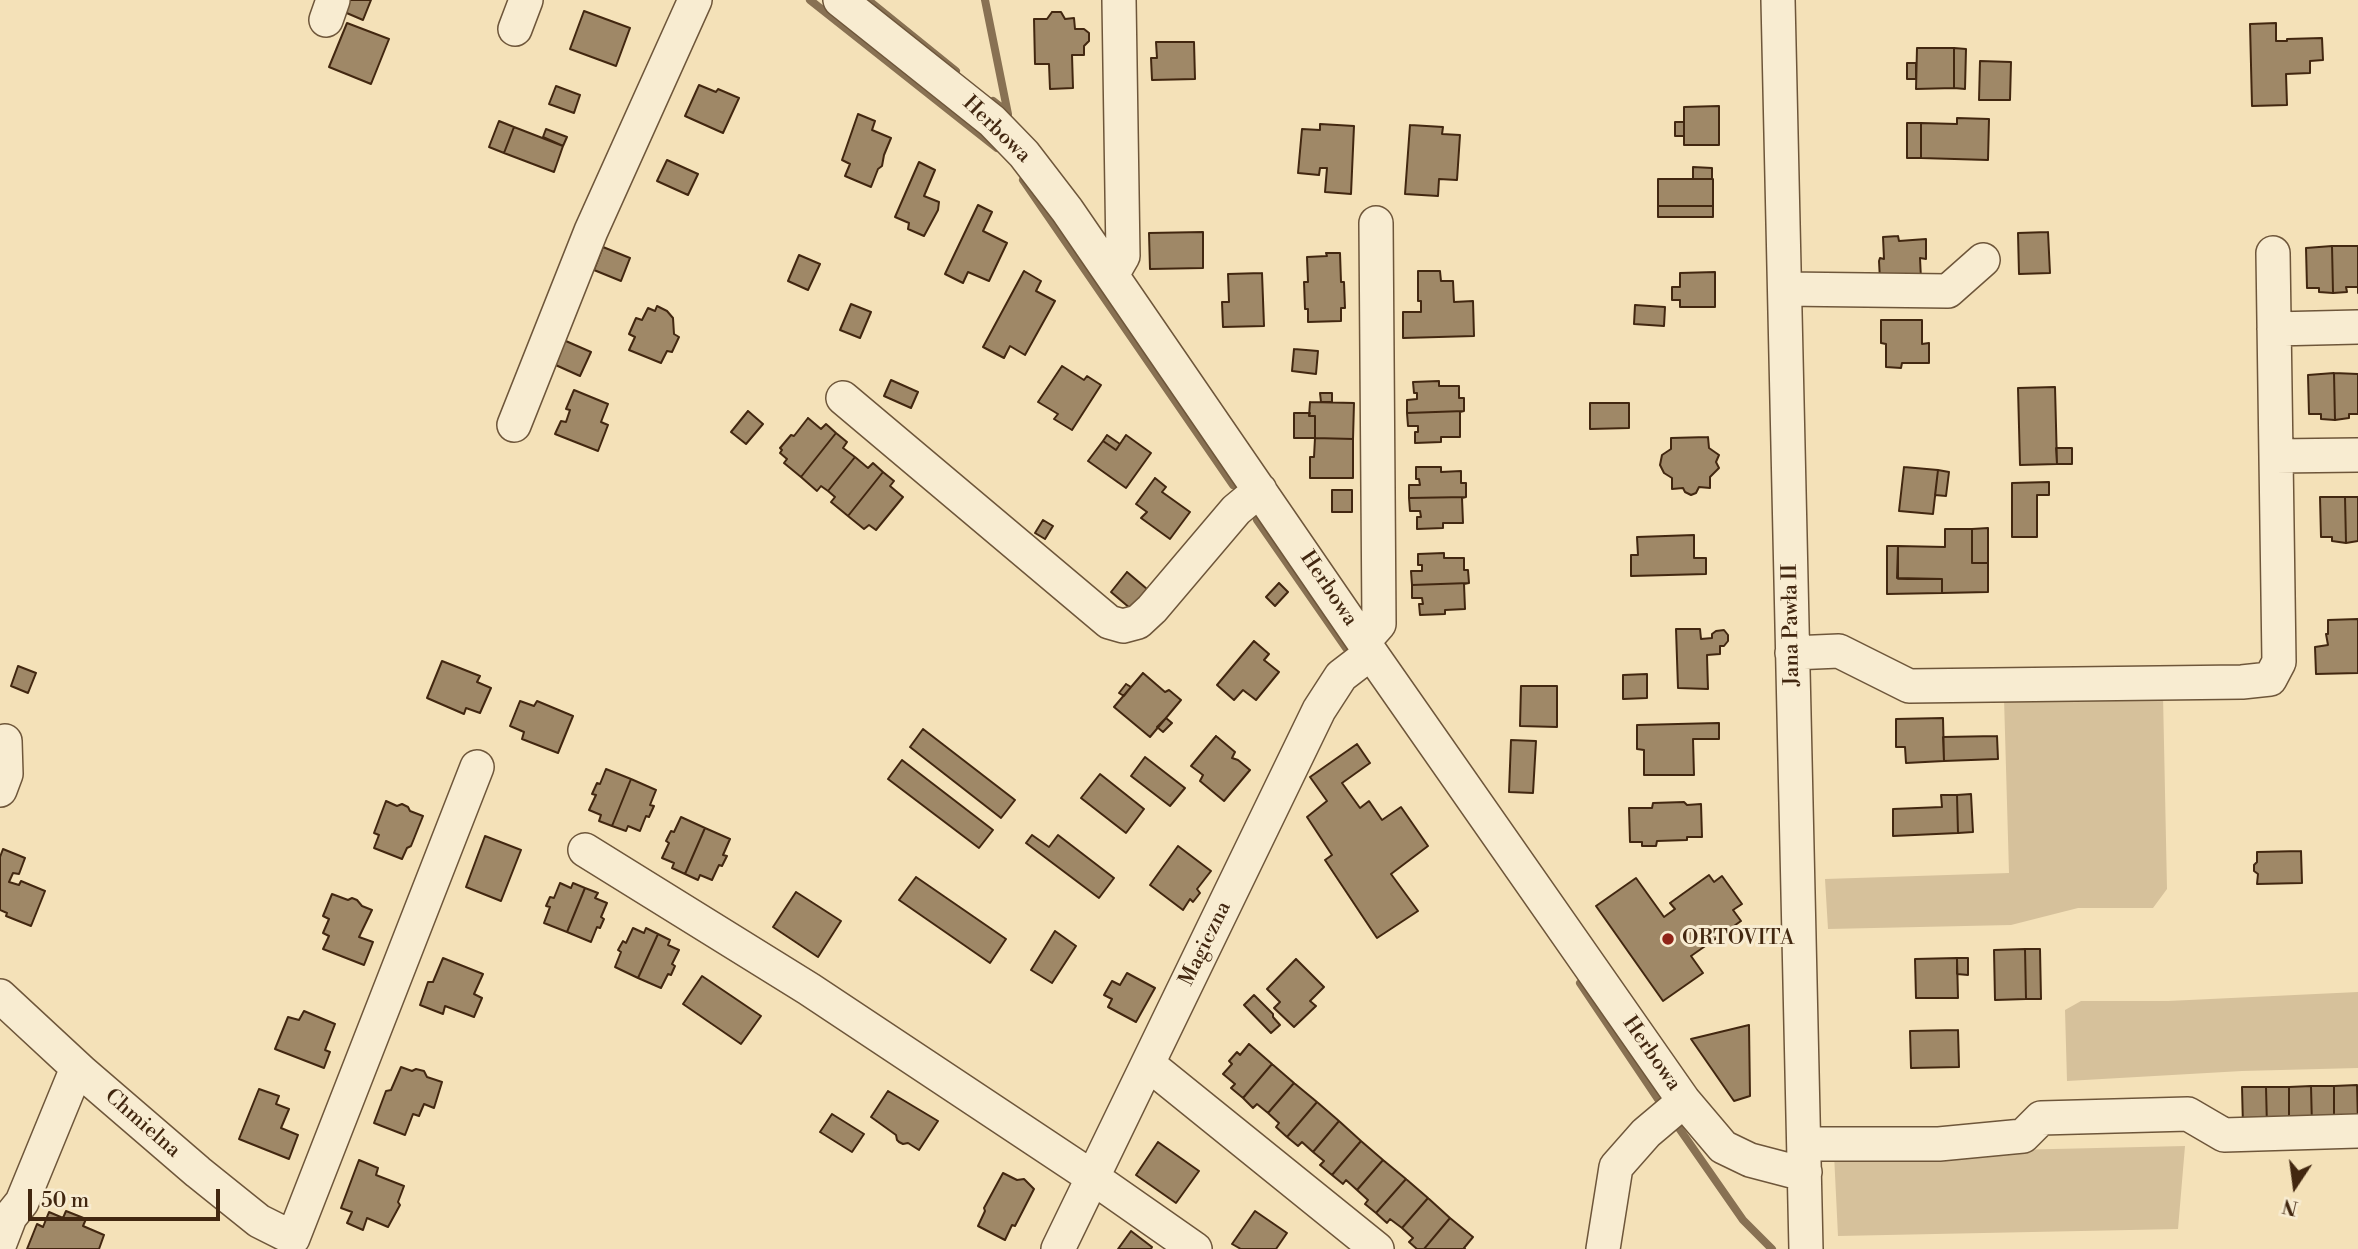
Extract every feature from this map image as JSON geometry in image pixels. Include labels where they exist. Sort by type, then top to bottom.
[{"type":"street","points":[[514,425],[591,231],[695,0]]},
{"type":"street","name":"Herbowa","points":[[840,0],[972,105],[1024,154],[1067,210],[1684,1101],[1723,1147],[1750,1160],[1792,1171],[1804,1158],[2023,1136],[2041,1118],[2188,1114],[2224,1135],[2358,1131]]},
{"type":"street","points":[[1112,275],[1123,256],[1119,0]]},
{"type":"street","name":"Jana Pawła II","points":[[1778,0],[1806,1249]]},
{"type":"street","points":[[1368,647],[1379,624],[1376,223]]},
{"type":"street","points":[[1792,653],[1839,651],[1909,686],[2242,682],[2270,679],[2279,662],[2273,253]]},
{"type":"street","points":[[1785,289],[1948,291],[1983,260]]},
{"type":"street","points":[[2274,328],[2358,327]]},
{"type":"street","points":[[844,398],[1109,622],[1123,626],[1138,622],[1152,609],[1236,510],[1260,490]]},
{"type":"street","points":[[2276,456],[2358,455]]},
{"type":"street","name":"Magiczna","points":[[1058,1249],[1320,710],[1341,676],[1368,647]]},
{"type":"street","points":[[0,790],[6,774],[5,741]]},
{"type":"street","name":"Chmielna","points":[[0,996],[77,1068],[208,1180],[259,1221],[293,1238],[477,767]]},
{"type":"street","points":[[585,850],[809,989],[1092,1177],[1195,1249]]},
{"type":"street","points":[[1148,1064],[1377,1249]]},
{"type":"street","points":[[0,1243],[10,1217],[22,1202],[77,1068]]},
{"type":"street","points":[[1603,1249],[1616,1167],[1646,1133],[1684,1101]]},
{"type":"shaded area","points":[[2163,695],[2167,889],[2153,908],[2078,908],[2011,925],[1828,929],[1825,879],[2009,873],[2004,698]]},
{"type":"shaded area","points":[[2358,992],[2358,1068],[2242,1071],[2067,1081],[2065,1010],[2081,1001],[2168,1001]]},
{"type":"shaded area","points":[[2185,1146],[2178,1229],[1838,1236],[1834,1154]]},
{"type":"building","points":[[346,0],[371,0],[363,20],[342,11]]},
{"type":"building","points":[[584,11],[630,28],[616,66],[570,49]]},
{"type":"building","points":[[1052,12],[1061,12],[1065,19],[1074,18],[1075,29],[1084,29],[1089,33],[1084,55],[1072,55],[1073,88],[1050,89],[1049,64],[1035,64],[1034,19],[1047,19]]},
{"type":"building","points":[[347,23],[389,39],[371,84],[329,67]]},
{"type":"building","points":[[2276,23],[2276,41],[2322,38],[2323,60],[2310,61],[2310,73],[2286,74],[2287,105],[2252,106],[2250,24]]},
{"type":"building","points":[[1156,42],[1194,42],[1195,79],[1152,80],[1151,58],[1157,58]]},
{"type":"building","points":[[1917,48],[1954,48],[1954,88],[1916,89]]},
{"type":"building","points":[[1954,48],[1966,49],[1965,89],[1954,88]]},
{"type":"building","points":[[1980,61],[2011,62],[2010,100],[1979,100]]},
{"type":"building","points":[[1907,63],[1916,63],[1916,79],[1907,79]]},
{"type":"building","points":[[699,85],[739,98],[723,133],[685,116]]},
{"type":"building","points":[[556,86],[580,95],[574,113],[549,104]]},
{"type":"building","points":[[1719,106],[1719,145],[1684,145],[1684,107]]},
{"type":"building","points":[[858,114],[875,121],[872,130],[891,138],[882,166],[878,169],[871,187],[845,176],[850,164],[842,160]]},
{"type":"building","points":[[1957,118],[1989,119],[1988,160],[1921,158],[1921,123],[1957,124]]},
{"type":"building","points":[[499,121],[514,127],[504,153],[489,147]]},
{"type":"building","points":[[1675,122],[1684,122],[1684,136],[1675,136]]},
{"type":"building","points":[[1907,123],[1921,123],[1921,158],[1907,158]]},
{"type":"building","points":[[1320,124],[1354,126],[1351,194],[1325,192],[1327,168],[1320,168],[1319,175],[1298,173],[1302,129],[1320,130]]},
{"type":"building","points":[[1410,125],[1443,127],[1442,134],[1460,135],[1457,180],[1439,179],[1438,196],[1405,194]]},
{"type":"building","points":[[514,127],[563,146],[554,172],[504,153]]},
{"type":"building","points":[[546,129],[567,137],[563,146],[543,137]]},
{"type":"building","points":[[667,160],[698,174],[688,195],[657,181]]},
{"type":"building","points":[[919,162],[935,170],[924,196],[939,202],[938,210],[924,236],[908,229],[909,223],[895,217]]},
{"type":"building","points":[[1693,167],[1712,168],[1712,179],[1693,179]]},
{"type":"building","points":[[1658,179],[1713,179],[1713,206],[1658,206]]},
{"type":"building","points":[[978,205],[992,212],[983,231],[1007,243],[989,281],[968,272],[963,283],[945,274]]},
{"type":"building","points":[[1658,206],[1713,206],[1713,217],[1658,217]]},
{"type":"building","points":[[1203,232],[1203,268],[1150,269],[1149,233]]},
{"type":"building","points":[[2048,232],[2050,273],[2019,274],[2018,233]]},
{"type":"building","points":[[1898,236],[1899,241],[1926,239],[1926,259],[1920,258],[1921,279],[1880,280],[1879,261],[1880,258],[1884,259],[1883,237]]},
{"type":"building","points":[[2332,246],[2333,293],[2319,292],[2319,288],[2307,288],[2306,248]]},
{"type":"building","points":[[2332,246],[2358,246],[2358,287],[2346,287],[2347,292],[2333,293]]},
{"type":"building","points":[[603,247],[630,258],[621,281],[594,270]]},
{"type":"building","points":[[1326,253],[1340,253],[1345,308],[1341,308],[1341,321],[1308,322],[1304,282],[1308,282],[1307,257],[1327,256]]},
{"type":"building","points":[[799,255],[820,264],[808,290],[788,281]]},
{"type":"building","points":[[1024,271],[1041,281],[1036,291],[1055,301],[1025,355],[1010,346],[1004,358],[983,347]]},
{"type":"building","points":[[1418,271],[1440,271],[1441,281],[1453,281],[1454,302],[1473,301],[1474,336],[1403,338],[1403,312],[1421,312],[1421,301],[1418,301]]},
{"type":"building","points":[[1715,272],[1715,307],[1680,307],[1680,300],[1672,300],[1672,287],[1680,287],[1680,273]]},
{"type":"building","points":[[1262,273],[1264,326],[1223,327],[1222,302],[1229,302],[1228,274]]},
{"type":"building","points":[[851,304],[871,312],[860,338],[840,330]]},
{"type":"building","points":[[1635,305],[1665,307],[1664,326],[1634,324]]},
{"type":"building","points":[[657,306],[673,318],[674,334],[679,337],[672,352],[667,351],[661,363],[629,350],[635,337],[629,334],[636,318],[642,320],[648,308],[655,311]]},
{"type":"building","points":[[1881,320],[1922,320],[1922,344],[1929,343],[1929,363],[1902,363],[1901,368],[1886,367],[1886,344],[1881,343]]},
{"type":"building","points":[[559,338],[591,352],[580,376],[549,362]]},
{"type":"building","points":[[1294,349],[1318,351],[1316,374],[1292,371]]},
{"type":"building","points":[[1062,366],[1084,380],[1087,376],[1101,385],[1072,430],[1054,419],[1058,414],[1038,402]]},
{"type":"building","points":[[2334,373],[2335,420],[2321,419],[2321,414],[2309,414],[2308,375]]},
{"type":"building","points":[[2334,373],[2358,374],[2358,414],[2349,414],[2349,418],[2335,420]]},
{"type":"building","points":[[891,380],[918,392],[911,408],[884,396]]},
{"type":"building","points":[[1439,381],[1439,386],[1459,386],[1459,398],[1464,398],[1464,411],[1407,413],[1407,400],[1417,399],[1413,382]]},
{"type":"building","points":[[2055,387],[2057,464],[2020,465],[2018,388]]},
{"type":"building","points":[[574,390],[608,404],[601,422],[608,425],[598,451],[555,434],[561,421],[566,422],[570,410],[566,409]]},
{"type":"building","points":[[1320,393],[1332,393],[1332,402],[1321,402]]},
{"type":"building","points":[[1310,402],[1354,403],[1353,439],[1315,438],[1315,416],[1309,416]]},
{"type":"building","points":[[1590,403],[1629,403],[1629,428],[1590,429]]},
{"type":"building","points":[[748,411],[763,424],[746,444],[731,432]]},
{"type":"building","points":[[1464,411],[1460,412],[1460,437],[1441,437],[1441,442],[1415,443],[1418,426],[1408,426],[1407,413]]},
{"type":"building","points":[[1294,413],[1310,413],[1309,416],[1315,416],[1315,438],[1294,438]]},
{"type":"building","points":[[808,418],[821,429],[826,424],[836,433],[801,477],[784,463],[787,459],[780,453],[780,448]]},
{"type":"building","points":[[836,433],[847,442],[843,448],[855,457],[828,491],[821,486],[817,491],[801,477]]},
{"type":"building","points":[[1107,435],[1120,444],[1116,450],[1103,441]]},
{"type":"building","points":[[1126,435],[1151,453],[1126,488],[1088,461],[1103,441],[1116,450]]},
{"type":"building","points":[[1708,437],[1709,448],[1719,455],[1716,462],[1719,468],[1710,477],[1710,488],[1699,487],[1696,493],[1691,495],[1683,488],[1672,489],[1672,478],[1664,473],[1660,465],[1662,455],[1671,449],[1671,438]]},
{"type":"building","points":[[1315,438],[1353,439],[1353,478],[1310,478],[1310,457],[1314,457]]},
{"type":"building","points":[[2056,448],[2072,448],[2072,464],[2057,464]]},
{"type":"building","points":[[855,457],[868,468],[873,463],[883,472],[848,516],[831,502],[835,497],[828,491]]},
{"type":"building","points":[[1416,467],[1441,467],[1441,472],[1461,471],[1461,483],[1466,483],[1466,497],[1409,498],[1409,485],[1420,485],[1419,479],[1416,479]]},
{"type":"building","points":[[1904,467],[1938,470],[1933,514],[1899,511]]},
{"type":"building","points":[[1938,470],[1949,472],[1946,496],[1935,495]]},
{"type":"building","points":[[883,472],[894,481],[890,486],[903,497],[876,530],[869,525],[864,529],[848,516]]},
{"type":"building","points":[[1155,478],[1166,487],[1162,492],[1190,512],[1170,539],[1141,518],[1147,512],[1136,504]]},
{"type":"building","points":[[2049,482],[2049,495],[2037,495],[2037,537],[2012,537],[2012,483]]},
{"type":"building","points":[[1332,490],[1352,490],[1352,512],[1332,512]]},
{"type":"building","points":[[1466,497],[1462,498],[1463,523],[1443,523],[1443,528],[1417,529],[1420,511],[1410,511],[1409,498]]},
{"type":"building","points":[[2320,497],[2345,497],[2346,543],[2332,541],[2332,537],[2321,537]]},
{"type":"building","points":[[2345,497],[2358,497],[2358,541],[2346,543]]},
{"type":"building","points":[[1043,520],[1053,526],[1045,539],[1035,533]]},
{"type":"building","points":[[1988,528],[1988,563],[1972,563],[1972,529]]},
{"type":"building","points":[[1945,529],[1972,529],[1972,563],[1988,563],[1988,592],[1942,593],[1942,579],[1897,578],[1898,546],[1945,547]]},
{"type":"building","points":[[1694,535],[1694,558],[1706,558],[1706,574],[1631,576],[1631,555],[1638,555],[1637,537]]},
{"type":"building","points":[[1887,546],[1898,546],[1898,579],[1942,579],[1942,593],[1887,594]]},
{"type":"building","points":[[1444,553],[1444,558],[1464,558],[1464,570],[1468,570],[1469,583],[1412,585],[1411,571],[1422,571],[1422,565],[1418,565],[1418,554]]},
{"type":"building","points":[[1127,572],[1147,589],[1131,609],[1111,592]]},
{"type":"building","points":[[1279,583],[1288,592],[1275,606],[1266,597]]},
{"type":"building","points":[[1469,583],[1464,584],[1465,609],[1445,610],[1445,614],[1420,615],[1419,604],[1423,604],[1422,598],[1412,598],[1412,585]]},
{"type":"building","points":[[2358,619],[2358,673],[2316,674],[2315,647],[2328,645],[2328,620]]},
{"type":"building","points":[[1676,629],[1700,629],[1701,639],[1712,638],[1716,631],[1724,630],[1728,635],[1728,641],[1724,646],[1720,646],[1720,654],[1707,655],[1708,689],[1678,688]]},
{"type":"building","points":[[1254,641],[1269,654],[1264,660],[1279,672],[1256,700],[1243,690],[1234,700],[1217,685]]},
{"type":"building","points":[[442,661],[480,676],[477,682],[491,688],[480,713],[466,708],[464,714],[427,698]]},
{"type":"building","points":[[18,666],[36,673],[28,693],[11,686]]},
{"type":"building","points":[[1143,673],[1165,692],[1169,690],[1181,700],[1150,737],[1114,707]]},
{"type":"building","points":[[1647,674],[1647,698],[1623,699],[1623,675]]},
{"type":"building","points":[[1126,684],[1131,687],[1124,696],[1119,693]]},
{"type":"building","points":[[1521,686],[1557,686],[1557,727],[1520,726]]},
{"type":"building","points":[[520,701],[534,706],[537,701],[573,716],[558,753],[522,739],[524,732],[510,726]]},
{"type":"building","points":[[1166,718],[1172,723],[1163,732],[1157,727]]},
{"type":"building","points":[[1943,718],[1944,761],[1906,763],[1905,747],[1896,747],[1896,719]]},
{"type":"building","points":[[1719,723],[1719,739],[1693,739],[1694,775],[1644,775],[1644,750],[1637,749],[1637,725]]},
{"type":"building","points":[[923,729],[1015,800],[1001,818],[910,747]]},
{"type":"building","points":[[1216,736],[1235,752],[1232,758],[1250,770],[1224,801],[1200,781],[1203,775],[1191,766]]},
{"type":"building","points":[[1997,736],[1998,759],[1944,761],[1943,737]]},
{"type":"building","points":[[1511,740],[1536,741],[1533,793],[1509,792]]},
{"type":"building","points":[[1357,744],[1370,763],[1342,783],[1360,808],[1369,801],[1382,820],[1401,807],[1428,846],[1391,874],[1418,911],[1377,938],[1325,860],[1332,855],[1307,817],[1327,801],[1310,777]]},
{"type":"building","points":[[1145,757],[1185,788],[1170,806],[1131,776]]},
{"type":"building","points":[[902,760],[993,830],[979,848],[888,779]]},
{"type":"building","points":[[606,769],[631,779],[612,826],[599,821],[601,815],[589,810],[596,795],[592,794]]},
{"type":"building","points":[[1100,774],[1144,809],[1126,833],[1081,798]]},
{"type":"building","points":[[631,779],[656,790],[650,805],[654,806],[640,831],[628,826],[626,831],[612,826]]},
{"type":"building","points":[[1971,794],[1973,832],[1958,833],[1957,795]]},
{"type":"building","points":[[1941,795],[1957,795],[1958,833],[1893,836],[1893,809],[1942,807]]},
{"type":"building","points":[[386,801],[397,806],[402,804],[410,811],[423,816],[411,846],[407,848],[402,859],[374,848],[379,835],[374,833]]},
{"type":"building","points":[[1684,802],[1687,805],[1701,804],[1702,837],[1657,841],[1656,846],[1642,846],[1642,842],[1630,842],[1629,808],[1652,808],[1653,803]]},
{"type":"building","points":[[681,817],[705,828],[685,874],[672,868],[674,863],[662,858],[669,843],[666,841]]},
{"type":"building","points":[[705,828],[730,839],[723,855],[727,856],[712,880],[700,875],[698,880],[685,874]]},
{"type":"building","points":[[1032,835],[1049,847],[1058,835],[1114,878],[1099,898],[1026,843]]},
{"type":"building","points":[[485,836],[521,850],[501,901],[466,887]]},
{"type":"building","points":[[1178,846],[1211,871],[1197,889],[1200,893],[1193,902],[1190,899],[1183,910],[1150,885]]},
{"type":"building","points":[[3,849],[25,858],[19,874],[13,873],[9,882],[19,885],[21,881],[45,891],[31,926],[6,916],[7,913],[0,910],[0,857]]},
{"type":"building","points":[[2301,851],[2302,883],[2257,884],[2258,874],[2254,871],[2254,865],[2257,862],[2257,852]]},
{"type":"building","name":"ORTOVITA","points":[[1709,875],[1714,882],[1722,876],[1742,904],[1733,910],[1741,921],[1691,956],[1703,973],[1663,1001],[1596,906],[1636,878],[1664,917],[1675,909],[1670,903]]},
{"type":"building","points":[[916,877],[1006,939],[990,963],[899,900]]},
{"type":"building","points":[[560,883],[571,888],[573,883],[585,888],[567,932],[544,923],[550,907],[546,906],[550,897],[554,898]]},
{"type":"building","points":[[585,888],[598,893],[595,898],[607,903],[601,917],[604,919],[600,928],[597,927],[591,942],[567,932]]},
{"type":"building","points":[[796,892],[841,921],[818,957],[773,927]]},
{"type":"building","points":[[332,894],[348,900],[357,900],[362,906],[372,910],[359,937],[373,942],[364,965],[323,949],[329,936],[323,933],[329,919],[323,916]]},
{"type":"building","points":[[633,928],[644,933],[646,928],[658,934],[638,978],[615,967],[621,952],[618,950],[623,941],[626,943]]},
{"type":"building","points":[[1055,931],[1076,946],[1052,983],[1031,970]]},
{"type":"building","points":[[658,934],[670,940],[668,945],[679,950],[672,964],[675,966],[671,975],[668,974],[661,988],[638,978]]},
{"type":"building","points":[[2025,949],[2040,949],[2041,999],[2026,999]]},
{"type":"building","points":[[2025,949],[2026,999],[1995,1000],[1994,950]]},
{"type":"building","points":[[443,958],[483,974],[474,994],[482,998],[474,1017],[445,1006],[443,1014],[420,1005],[428,982],[433,982]]},
{"type":"building","points":[[1957,958],[1968,958],[1968,975],[1957,974]]},
{"type":"building","points":[[1957,958],[1958,998],[1916,998],[1915,959]]},
{"type":"building","points":[[1296,959],[1324,987],[1310,1001],[1316,1006],[1294,1027],[1274,1008],[1280,1002],[1267,989]]},
{"type":"building","points":[[1127,973],[1155,988],[1136,1022],[1108,1007],[1112,999],[1104,995],[1112,981],[1120,985]]},
{"type":"building","points":[[702,976],[761,1016],[741,1044],[683,1004]]},
{"type":"building","points":[[1254,995],[1280,1025],[1271,1033],[1244,1005]]},
{"type":"building","points":[[304,1011],[335,1024],[325,1050],[330,1052],[324,1068],[275,1049],[288,1017],[299,1020]]},
{"type":"building","points":[[1749,1025],[1750,1096],[1734,1101],[1691,1039]]},
{"type":"building","points":[[1958,1030],[1959,1067],[1911,1068],[1910,1031]]},
{"type":"building","points":[[1249,1044],[1272,1064],[1243,1098],[1231,1088],[1235,1084],[1223,1074],[1232,1064],[1229,1061],[1237,1052],[1240,1055]]},
{"type":"building","points":[[1272,1064],[1294,1083],[1268,1113],[1257,1104],[1253,1108],[1243,1098]]},
{"type":"building","points":[[401,1067],[424,1071],[427,1077],[442,1082],[434,1108],[424,1104],[419,1116],[413,1114],[405,1135],[374,1123],[386,1091],[391,1090]]},
{"type":"building","points":[[1294,1083],[1317,1102],[1287,1137],[1276,1127],[1279,1123],[1268,1113]]},
{"type":"building","points":[[2357,1085],[2358,1125],[2334,1126],[2334,1086]]},
{"type":"building","points":[[2311,1086],[2312,1126],[2289,1126],[2289,1087]]},
{"type":"building","points":[[2311,1086],[2334,1086],[2334,1126],[2312,1126]]},
{"type":"building","points":[[2242,1087],[2266,1087],[2267,1127],[2243,1127]]},
{"type":"building","points":[[2266,1087],[2289,1087],[2289,1126],[2267,1127]]},
{"type":"building","points":[[259,1089],[279,1096],[276,1104],[289,1109],[281,1128],[298,1135],[289,1159],[239,1139]]},
{"type":"building","points":[[888,1091],[938,1121],[919,1150],[908,1143],[899,1142],[896,1135],[871,1117]]},
{"type":"building","points":[[1317,1102],[1339,1121],[1313,1152],[1302,1142],[1298,1146],[1287,1137]]},
{"type":"building","points":[[832,1114],[864,1134],[852,1152],[820,1132]]},
{"type":"building","points":[[1339,1121],[1361,1141],[1332,1175],[1320,1165],[1324,1161],[1313,1152]]},
{"type":"building","points":[[1361,1141],[1383,1160],[1357,1190],[1346,1180],[1343,1184],[1332,1175]]},
{"type":"building","points":[[1158,1142],[1199,1171],[1176,1203],[1136,1175]]},
{"type":"building","points":[[359,1160],[378,1168],[376,1175],[404,1186],[398,1202],[400,1205],[388,1227],[367,1218],[363,1230],[347,1223],[352,1212],[341,1208]]},
{"type":"building","points":[[1383,1160],[1406,1179],[1376,1213],[1365,1204],[1368,1200],[1357,1190]]},
{"type":"building","points":[[1003,1173],[1017,1180],[1024,1179],[1034,1189],[1005,1240],[978,1226],[984,1208]]},
{"type":"building","points":[[1406,1179],[1428,1198],[1402,1228],[1390,1219],[1387,1223],[1376,1213]]},
{"type":"building","points":[[1428,1198],[1450,1218],[1424,1249],[1417,1249],[1409,1242],[1413,1238],[1402,1228]]},
{"type":"building","points":[[66,1211],[86,1219],[83,1226],[104,1235],[99,1249],[27,1249],[37,1224],[43,1227],[49,1212],[63,1218]]},
{"type":"building","points":[[1255,1211],[1287,1233],[1276,1249],[1241,1249],[1232,1244]]},
{"type":"building","points":[[1450,1218],[1473,1237],[1465,1249],[1424,1249]]},
{"type":"building","points":[[1131,1231],[1152,1247],[1151,1249],[1118,1249]]},
{"type":"waterway","points":[[810,0],[997,148]]},
{"type":"waterway","points":[[868,0],[956,71]]},
{"type":"waterway","points":[[985,0],[1008,114]]},
{"type":"waterway","points":[[993,101],[1007,112]]},
{"type":"waterway","points":[[1023,180],[1233,485]]},
{"type":"waterway","points":[[1257,520],[1346,648]]},
{"type":"waterway","points":[[1580,983],[1664,1108]]},
{"type":"waterway","points":[[1674,1121],[1743,1220],[1772,1249]]},
{"type":"place","name":"ORTOVITA","points":[[1668,939]]}]
